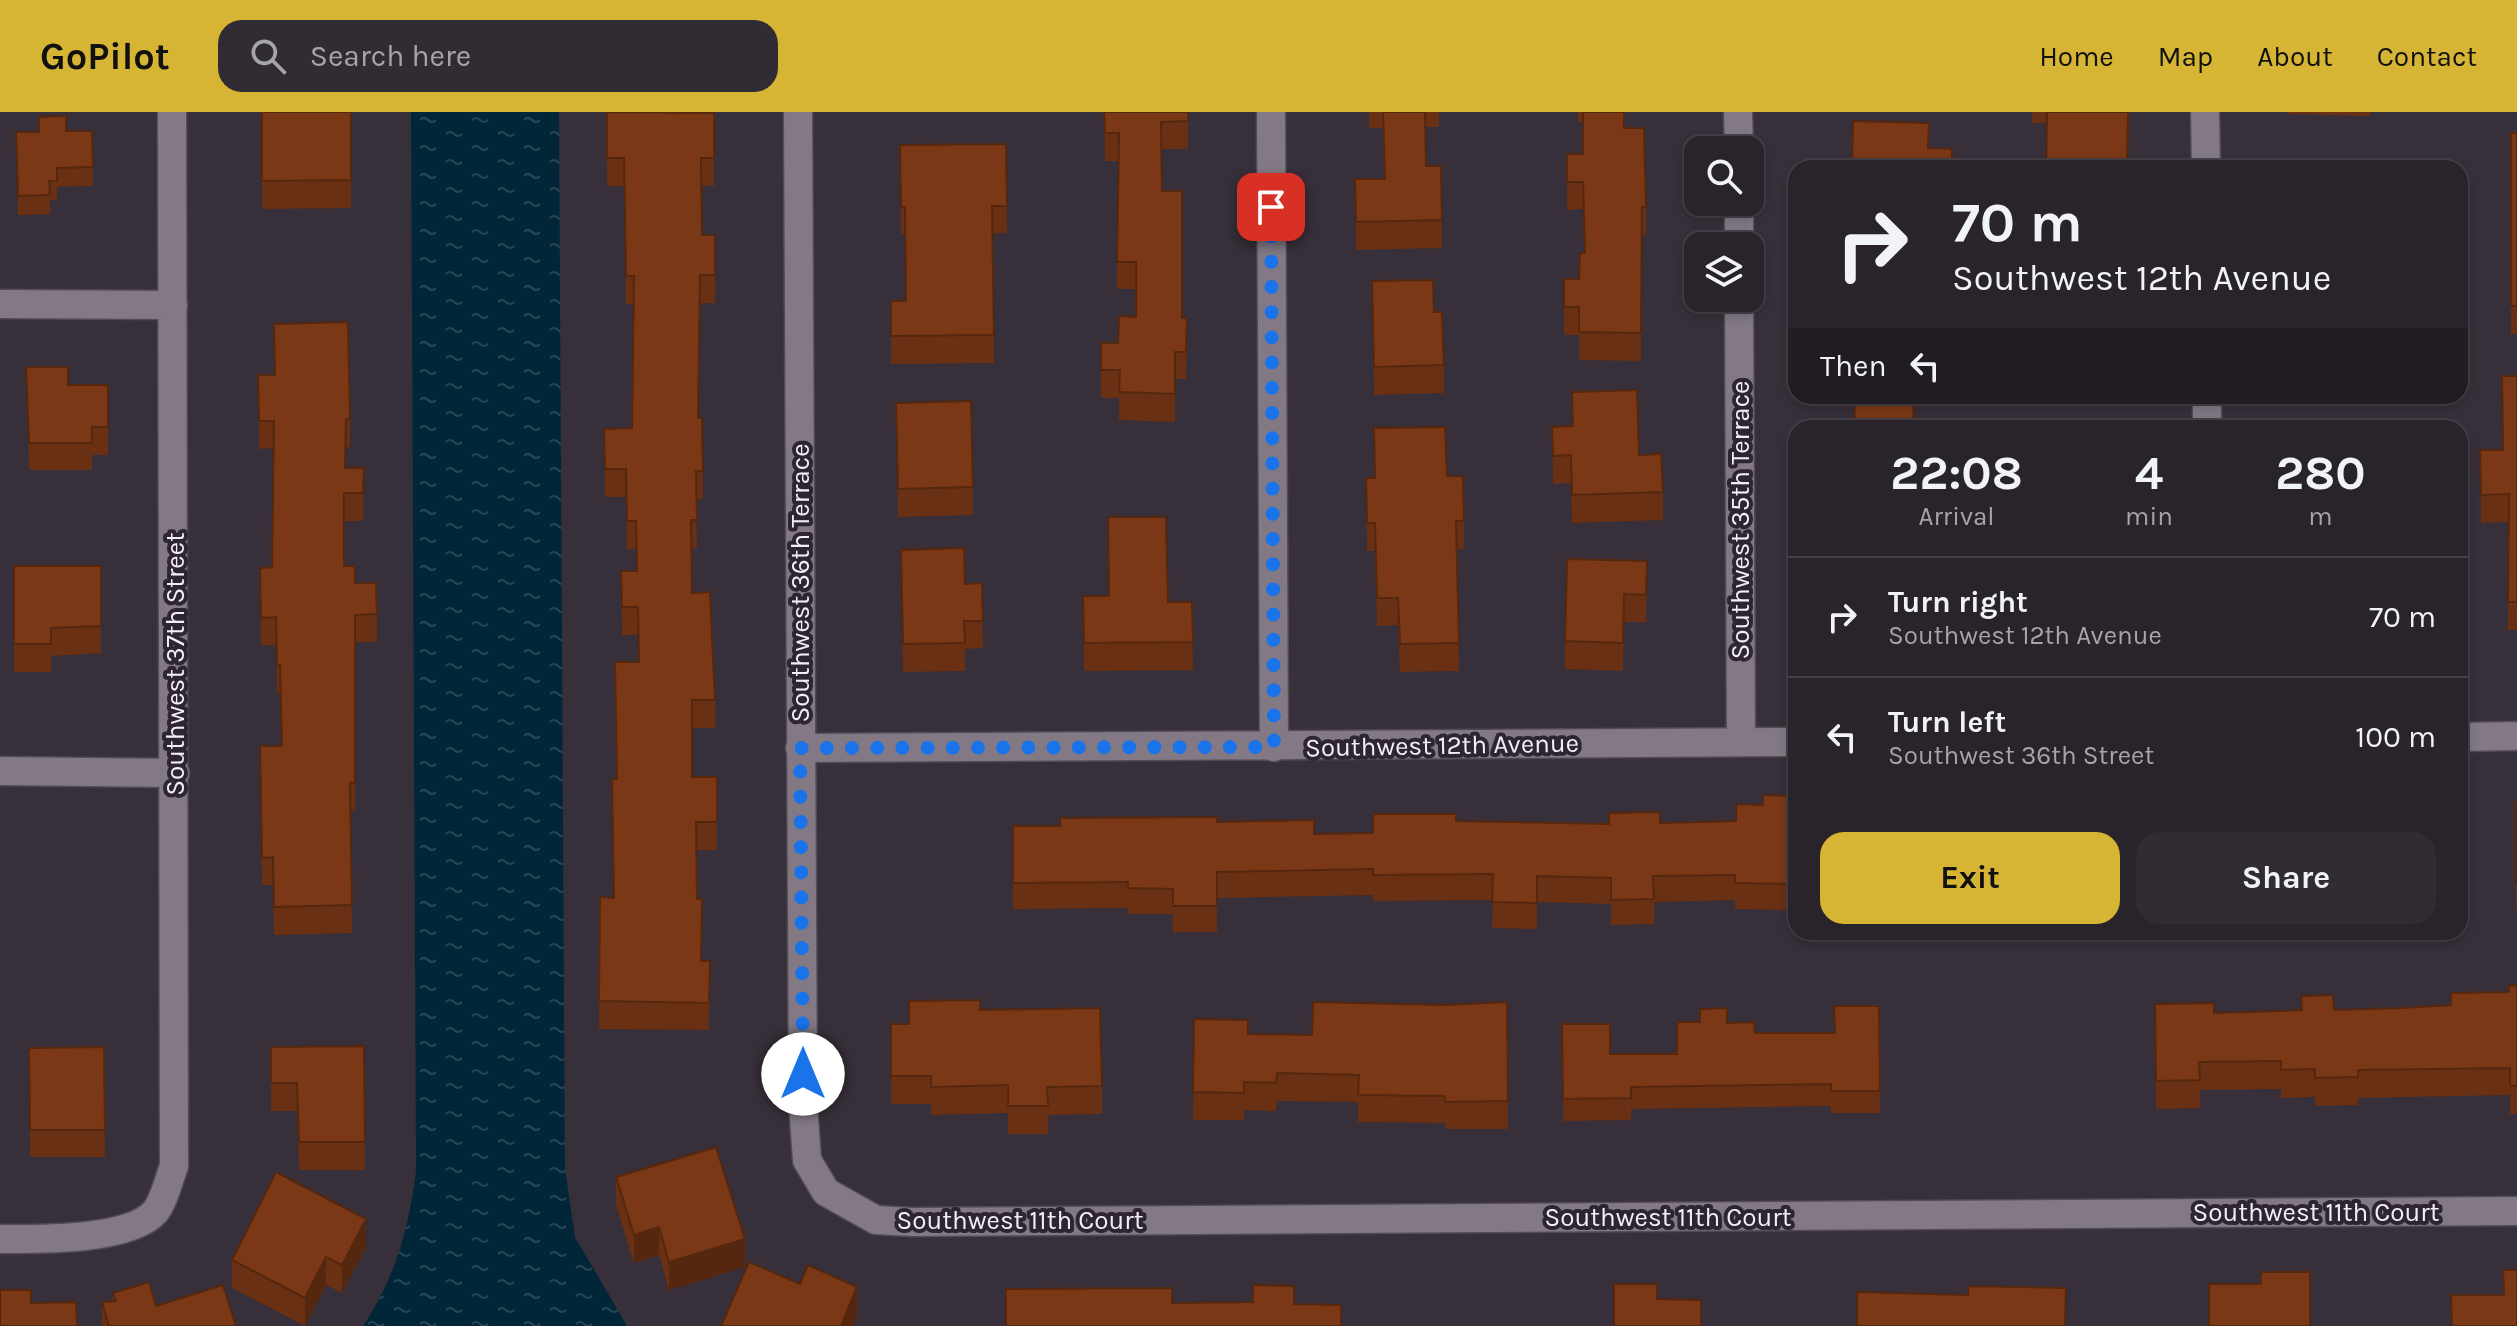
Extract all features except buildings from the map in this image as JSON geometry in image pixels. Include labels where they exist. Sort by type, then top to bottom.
[{"type":"street","name":"Southwest 37th Street","points":[[0,1239],[47,1239],[121,1231],[155,1212],[174,1166],[172,112]]},
{"type":"street","name":"Southwest 36th Terrace","points":[[798,112],[803,1104],[807,1160],[826,1192]]},
{"type":"street","points":[[1271,112],[1274,747]]},
{"type":"street","points":[[1738,112],[1739,136]]},
{"type":"street","points":[[2205,112],[2206,160]]},
{"type":"street","points":[[0,304],[173,305]]},
{"type":"street","name":"Southwest 35th Terrace","points":[[1739,312],[1741,742]]},
{"type":"street","points":[[2468,737],[2517,736]]},
{"type":"street","name":"Southwest 12th Avenue","points":[[800,748],[1788,742]]},
{"type":"street","points":[[0,771],[175,773]]},
{"type":"street","name":"Southwest 11th Court","points":[[826,1192],[876,1220],[913,1222],[2517,1211]]},
{"type":"water","points":[[411,112],[559,112],[565,1169],[575,1237],[627,1326],[363,1326],[384,1290],[399,1252],[416,1171]]},
{"type":"route","points":[[803,1074],[800,748],[1274,747],[1271,207]]}]
